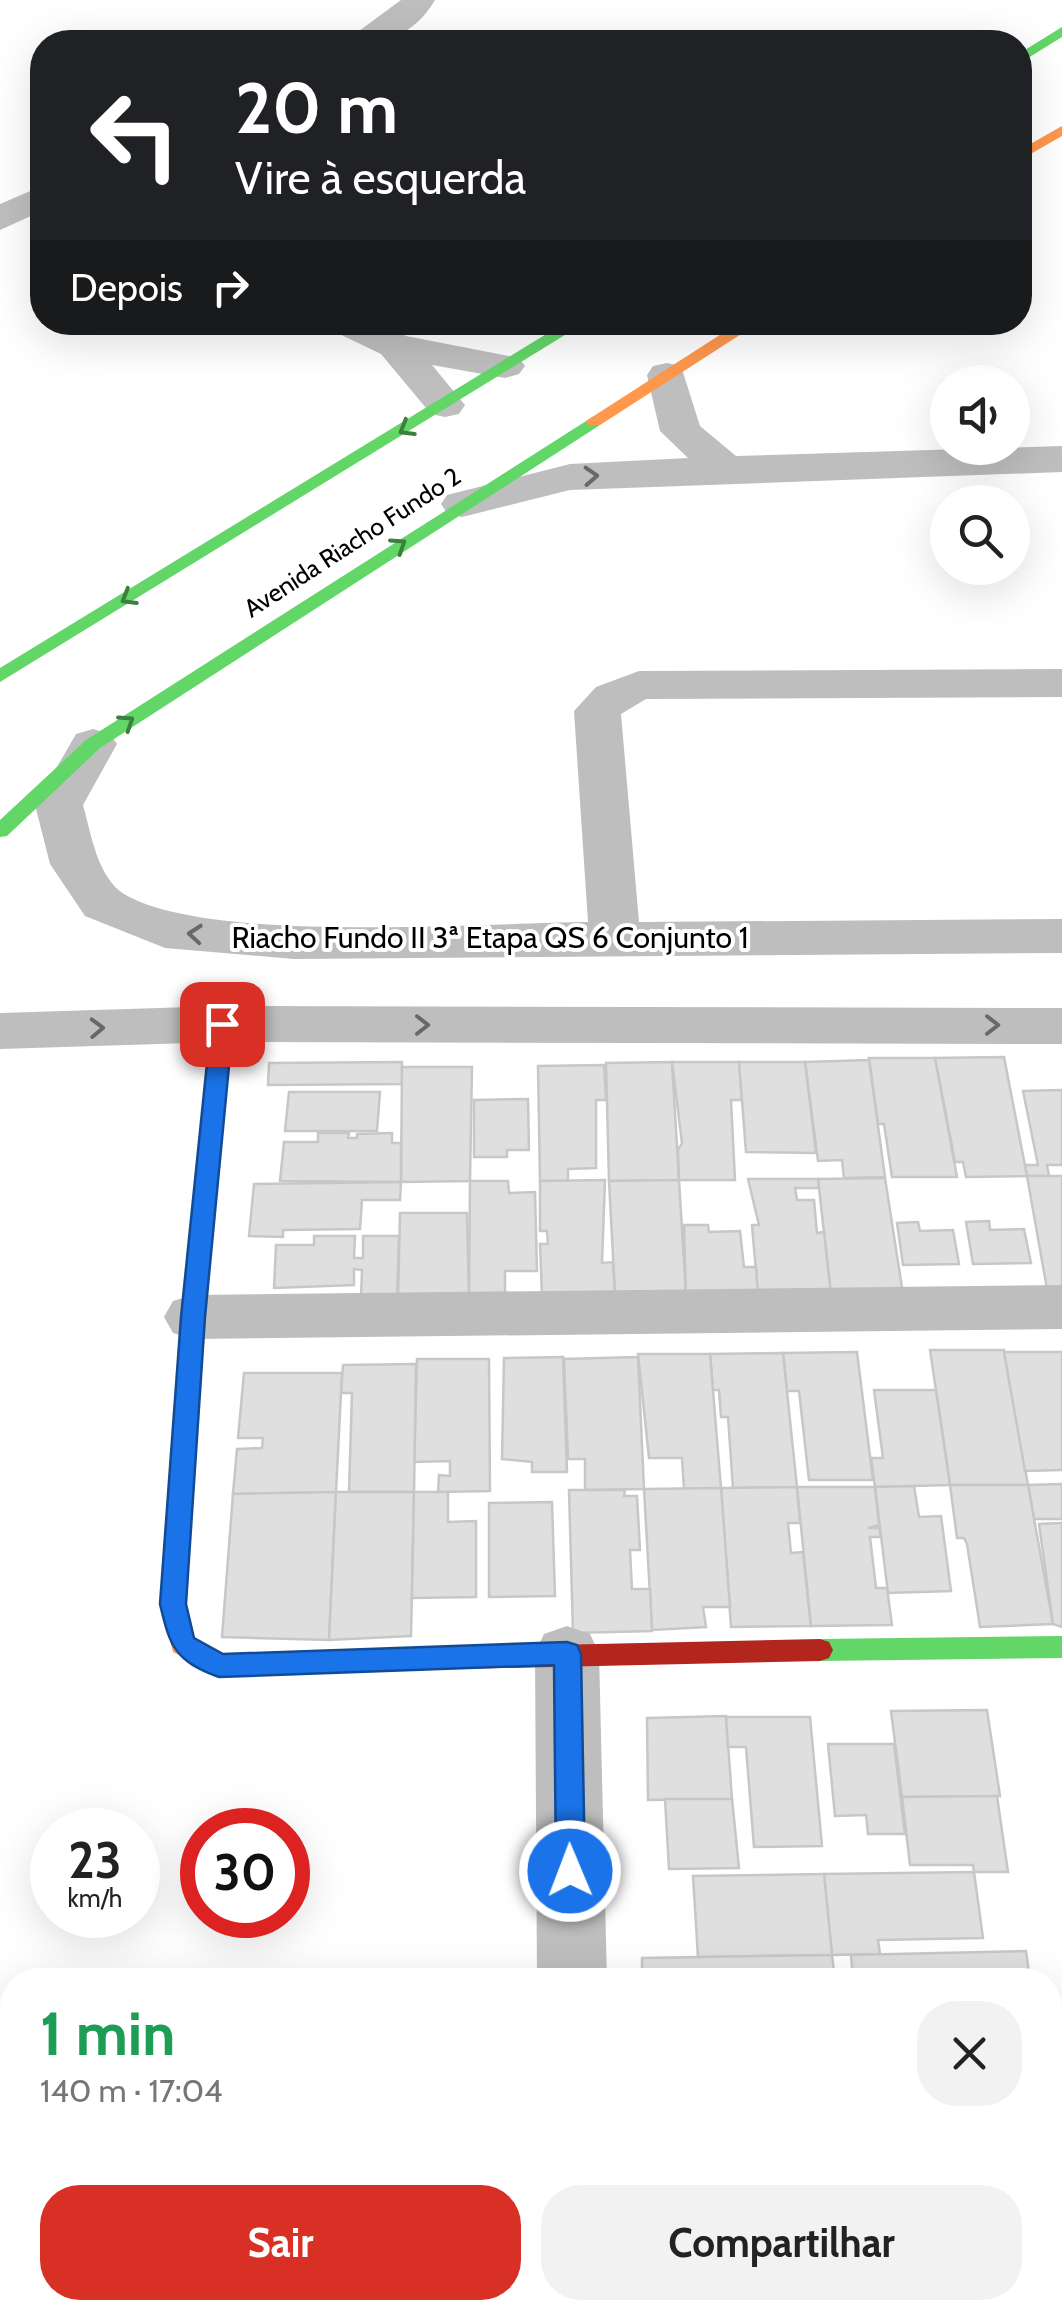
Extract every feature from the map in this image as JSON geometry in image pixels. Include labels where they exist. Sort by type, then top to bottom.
[{"type":"main road","points":[[1032,52],[1062,31]]},
{"type":"main road","points":[[1032,149],[1062,130]]},
{"type":"main road","points":[[0,676],[556,335]]},
{"type":"main road","name":"Avenida Riacho Fundo 2","points":[[0,831],[93,744],[731,335]]},
{"type":"main road","points":[[222,1024],[193,1317],[173,1604],[182,1644],[219,1665],[567,1654],[1062,1647]]},
{"type":"street","points":[[381,30],[410,13],[418,0]]},
{"type":"street","points":[[0,218],[30,203]]},
{"type":"street","points":[[372,335],[395,346],[505,366]]},
{"type":"street","points":[[395,346],[445,405]]},
{"type":"street","points":[[667,375],[681,431],[726,469]]},
{"type":"street","points":[[462,504],[570,477],[1062,459]]},
{"type":"street","points":[[616,939],[597,711],[612,697],[639,685],[1062,683]]},
{"type":"street","name":"Riacho Fundo II 3ª Etapa QS 6 Conjunto 1","points":[[93,744],[59,805],[76,864],[103,904],[165,932],[294,942],[1062,936]]},
{"type":"street","points":[[914,1024],[879,1002],[862,978],[864,964],[884,943],[920,937]]},
{"type":"street","points":[[737,938],[780,950],[798,973],[792,998],[769,1018],[750,1026]]},
{"type":"street","points":[[0,1031],[222,1024],[1062,1026]]},
{"type":"street","points":[[193,1317],[1062,1307]]},
{"type":"street","points":[[567,1654],[572,1968]]},
{"type":"building","points":[[1004,1057],[1027,1176],[966,1177],[963,1162],[955,1162],[935,1058]]},
{"type":"building","points":[[869,1058],[935,1058],[957,1177],[892,1177],[884,1124],[878,1124]]},
{"type":"building","points":[[869,1060],[885,1177],[844,1178],[842,1160],[818,1161],[805,1062]]},
{"type":"building","points":[[402,1062],[402,1084],[268,1085],[269,1063]]},
{"type":"building","points":[[672,1062],[679,1180],[609,1181],[606,1063]]},
{"type":"building","points":[[672,1062],[739,1062],[742,1100],[731,1100],[735,1180],[679,1180],[678,1150],[682,1143]]},
{"type":"building","points":[[739,1062],[805,1062],[816,1153],[746,1152]]},
{"type":"building","points":[[604,1065],[606,1100],[596,1100],[596,1168],[568,1169],[568,1181],[540,1181],[538,1066]]},
{"type":"building","points":[[402,1067],[472,1067],[470,1181],[401,1182]]},
{"type":"building","points":[[1062,1090],[1062,1165],[1047,1165],[1049,1176],[1027,1176],[1025,1165],[1038,1165],[1023,1091]]},
{"type":"building","points":[[289,1092],[380,1092],[377,1131],[285,1131]]},
{"type":"building","points":[[528,1099],[529,1150],[507,1150],[507,1157],[474,1157],[474,1100]]},
{"type":"building","points":[[318,1133],[349,1133],[348,1138],[357,1138],[357,1134],[392,1133],[392,1143],[401,1143],[401,1182],[280,1181],[284,1142],[318,1142]]},
{"type":"building","points":[[1027,1176],[1062,1176],[1062,1293],[1047,1289]]},
{"type":"building","points":[[885,1178],[903,1294],[831,1295],[818,1179]]},
{"type":"building","points":[[748,1179],[818,1179],[819,1188],[795,1188],[797,1200],[814,1200],[817,1233],[824,1232],[831,1295],[758,1295],[752,1225],[759,1225]]},
{"type":"building","points":[[605,1180],[602,1263],[613,1262],[615,1293],[542,1296],[540,1244],[548,1244],[547,1231],[540,1231],[540,1181]]},
{"type":"building","points":[[679,1180],[686,1295],[615,1293],[609,1181]]},
{"type":"building","points":[[470,1181],[508,1181],[509,1193],[535,1192],[537,1271],[505,1271],[505,1295],[469,1299]]},
{"type":"building","points":[[401,1182],[400,1200],[362,1200],[360,1229],[283,1230],[283,1237],[249,1236],[254,1184]]},
{"type":"building","points":[[400,1213],[467,1213],[469,1299],[398,1299]]},
{"type":"building","points":[[989,1221],[990,1230],[1024,1229],[1031,1263],[973,1264],[966,1222]]},
{"type":"building","points":[[918,1222],[920,1231],[953,1230],[959,1264],[903,1265],[897,1223]]},
{"type":"building","points":[[684,1225],[708,1225],[709,1232],[740,1231],[744,1267],[756,1267],[758,1297],[686,1297]]},
{"type":"building","points":[[314,1236],[355,1236],[354,1258],[363,1258],[363,1236],[399,1236],[397,1297],[361,1297],[362,1270],[354,1269],[354,1285],[274,1288],[276,1245],[314,1245]]},
{"type":"building","points":[[930,1350],[1004,1350],[1028,1485],[950,1485]]},
{"type":"building","points":[[857,1352],[873,1480],[809,1480],[799,1391],[787,1391],[783,1353]]},
{"type":"building","points":[[1004,1352],[1062,1352],[1062,1470],[1025,1471]]},
{"type":"building","points":[[783,1353],[797,1487],[733,1488],[728,1417],[721,1417],[719,1390],[713,1390],[710,1354]]},
{"type":"building","points":[[638,1354],[710,1354],[721,1488],[684,1489],[682,1458],[649,1458]]},
{"type":"building","points":[[563,1357],[567,1472],[532,1472],[532,1462],[502,1459],[504,1358]]},
{"type":"building","points":[[638,1357],[644,1489],[585,1490],[585,1459],[568,1459],[564,1359]]},
{"type":"building","points":[[417,1359],[489,1359],[490,1491],[438,1492],[439,1475],[450,1476],[450,1461],[414,1462]]},
{"type":"building","points":[[416,1364],[414,1492],[349,1492],[352,1393],[341,1393],[343,1365]]},
{"type":"building","points":[[244,1373],[342,1373],[336,1492],[233,1494],[237,1449],[262,1448],[263,1438],[238,1438]]},
{"type":"building","points":[[874,1390],[936,1390],[950,1485],[875,1487],[871,1458],[883,1458]]},
{"type":"building","points":[[1062,1484],[1062,1519],[1034,1519],[1028,1485]]},
{"type":"building","points":[[950,1485],[1028,1485],[1053,1624],[980,1627],[967,1544],[964,1538],[957,1538]]},
{"type":"building","points":[[914,1486],[919,1517],[941,1516],[951,1591],[888,1593],[875,1487]]},
{"type":"building","points":[[797,1487],[800,1523],[788,1523],[791,1553],[803,1552],[811,1626],[731,1627],[721,1488]]},
{"type":"building","points":[[797,1487],[875,1487],[879,1525],[868,1528],[879,1528],[881,1537],[870,1537],[876,1588],[887,1588],[892,1625],[811,1626]]},
{"type":"building","points":[[721,1488],[730,1607],[703,1607],[706,1627],[652,1630],[644,1489]]},
{"type":"building","points":[[569,1490],[625,1490],[624,1496],[637,1496],[640,1550],[630,1550],[632,1589],[650,1589],[652,1631],[573,1633]]},
{"type":"building","points":[[336,1492],[329,1640],[222,1637],[233,1494]]},
{"type":"building","points":[[336,1492],[414,1492],[411,1636],[329,1640]]},
{"type":"building","points":[[414,1492],[448,1492],[448,1522],[476,1521],[476,1597],[412,1598]]},
{"type":"building","points":[[552,1502],[555,1596],[489,1597],[489,1503]]},
{"type":"building","points":[[1062,1523],[1062,1627],[1053,1624],[1039,1524]]},
{"type":"building","points":[[987,1710],[1000,1796],[902,1797],[891,1711]]},
{"type":"building","points":[[726,1716],[732,1799],[648,1800],[647,1718]]},
{"type":"building","points":[[726,1717],[810,1717],[822,1846],[754,1847],[746,1747],[728,1747]]},
{"type":"building","points":[[828,1744],[894,1744],[905,1834],[868,1834],[866,1815],[835,1816]]},
{"type":"building","points":[[997,1796],[1008,1872],[974,1872],[973,1865],[910,1865],[902,1797]]},
{"type":"building","points":[[665,1799],[732,1799],[739,1868],[669,1869]]},
{"type":"building","points":[[974,1872],[983,1938],[878,1940],[880,1954],[832,1955],[824,1874]]},
{"type":"building","points":[[824,1874],[832,1955],[698,1957],[693,1876]]},
{"type":"building","points":[[1026,1951],[1028,1968],[852,1968],[851,1955]]},
{"type":"building","points":[[832,1955],[834,1968],[642,1968],[642,1958]]},
{"type":"traffic: fast","points":[[1032,51],[1062,31]]},
{"type":"traffic: fast","points":[[0,676],[557,335]]},
{"type":"traffic: fast","points":[[0,831],[93,744],[594,421]]},
{"type":"traffic: fast","points":[[820,1650],[1062,1647]]},
{"type":"traffic: slow","points":[[1032,149],[1062,130]]},
{"type":"traffic: slow","points":[[594,421],[731,335]]},
{"type":"traffic: slow","points":[[222,1024],[193,1317],[173,1604],[182,1644],[219,1665],[322,1661]]},
{"type":"traffic: jam","points":[[322,1661],[820,1650]]},
{"type":"route","points":[[222,1024],[193,1317],[173,1604],[182,1644],[219,1665],[567,1654],[570,1871]]}]
